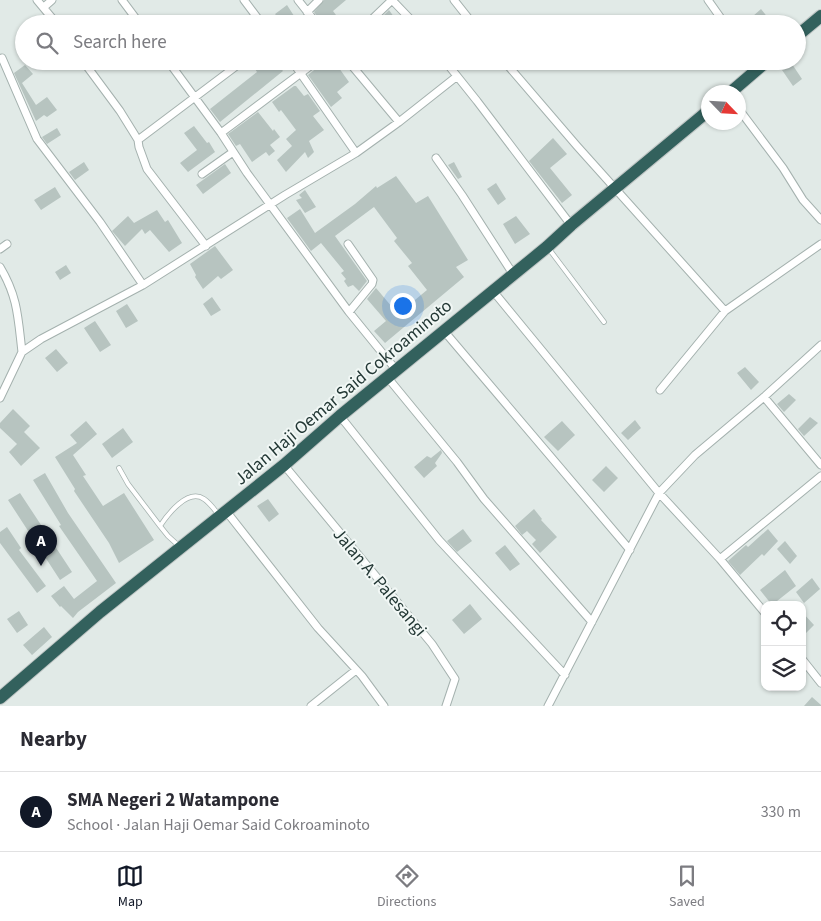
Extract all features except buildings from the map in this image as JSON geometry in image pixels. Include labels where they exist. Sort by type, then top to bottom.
[{"type":"highway","points":[[806,28],[821,16]]},
{"type":"highway","points":[[738,85],[753,70]]},
{"type":"highway","name":"Jalan Haji Oemar Said Cokroaminoto","points":[[0,698],[100,612],[284,465],[340,416],[393,375],[701,118]]},
{"type":"street","points":[[37,0],[50,15]]},
{"type":"street","points":[[44,7],[52,0]]},
{"type":"street","points":[[122,0],[133,15]]},
{"type":"street","points":[[244,0],[255,15]]},
{"type":"street","points":[[298,0],[310,15]]},
{"type":"street","points":[[307,12],[319,0]]},
{"type":"street","points":[[376,15],[392,0],[406,15]]},
{"type":"street","points":[[454,0],[466,15]]},
{"type":"street","points":[[708,0],[719,15]]},
{"type":"street","points":[[2,58],[37,139],[100,222],[143,285]]},
{"type":"street","points":[[90,70],[138,140],[147,168],[206,246]]},
{"type":"street","points":[[176,70],[194,98],[484,499],[592,622]]},
{"type":"street","points":[[138,140],[230,70]]},
{"type":"street","points":[[299,70],[356,153]]},
{"type":"street","points":[[221,133],[305,70]]},
{"type":"street","points":[[356,70],[399,122]]},
{"type":"street","points":[[451,70],[477,101],[571,225]]},
{"type":"street","points":[[512,70],[725,311]]},
{"type":"street","points":[[0,398],[22,352],[41,339],[143,285],[356,153],[456,77]]},
{"type":"street","points":[[746,119],[783,168],[803,200],[821,220]]},
{"type":"street","points":[[202,174],[233,152]]},
{"type":"street","points":[[436,158],[513,274]]},
{"type":"street","points":[[0,249],[6,244]]},
{"type":"street","points":[[348,244],[373,280],[372,284],[349,312]]},
{"type":"street","points":[[660,390],[725,311],[821,244]]},
{"type":"street","points":[[0,266],[9,283],[17,308],[22,352]]},
{"type":"street","points":[[493,291],[659,493],[720,559],[761,608]]},
{"type":"street","points":[[444,331],[630,550]]},
{"type":"street","points":[[548,706],[659,493],[694,455],[764,397],[821,345]]},
{"type":"street","points":[[764,397],[821,466]]},
{"type":"street","points":[[340,416],[440,540],[565,676]]},
{"type":"street","name":"Jalan A. Palesangi","points":[[284,465],[432,644],[453,675],[455,684],[446,706]]},
{"type":"street","points":[[720,559],[821,476]]},
{"type":"street","points":[[223,513],[318,628],[356,670],[384,706]]},
{"type":"street","points":[[806,664],[821,682]]},
{"type":"street","points":[[311,706],[356,670]]},
{"type":"lane","points":[[547,247],[604,322]]},
{"type":"lane","points":[[119,468],[128,484],[160,526],[180,547]]},
{"type":"lane","points":[[160,526],[175,507],[185,499],[197,496],[223,513]]},
{"type":"place","name":"SMA Negeri 2 Watampone","points":[[41,566]]}]
